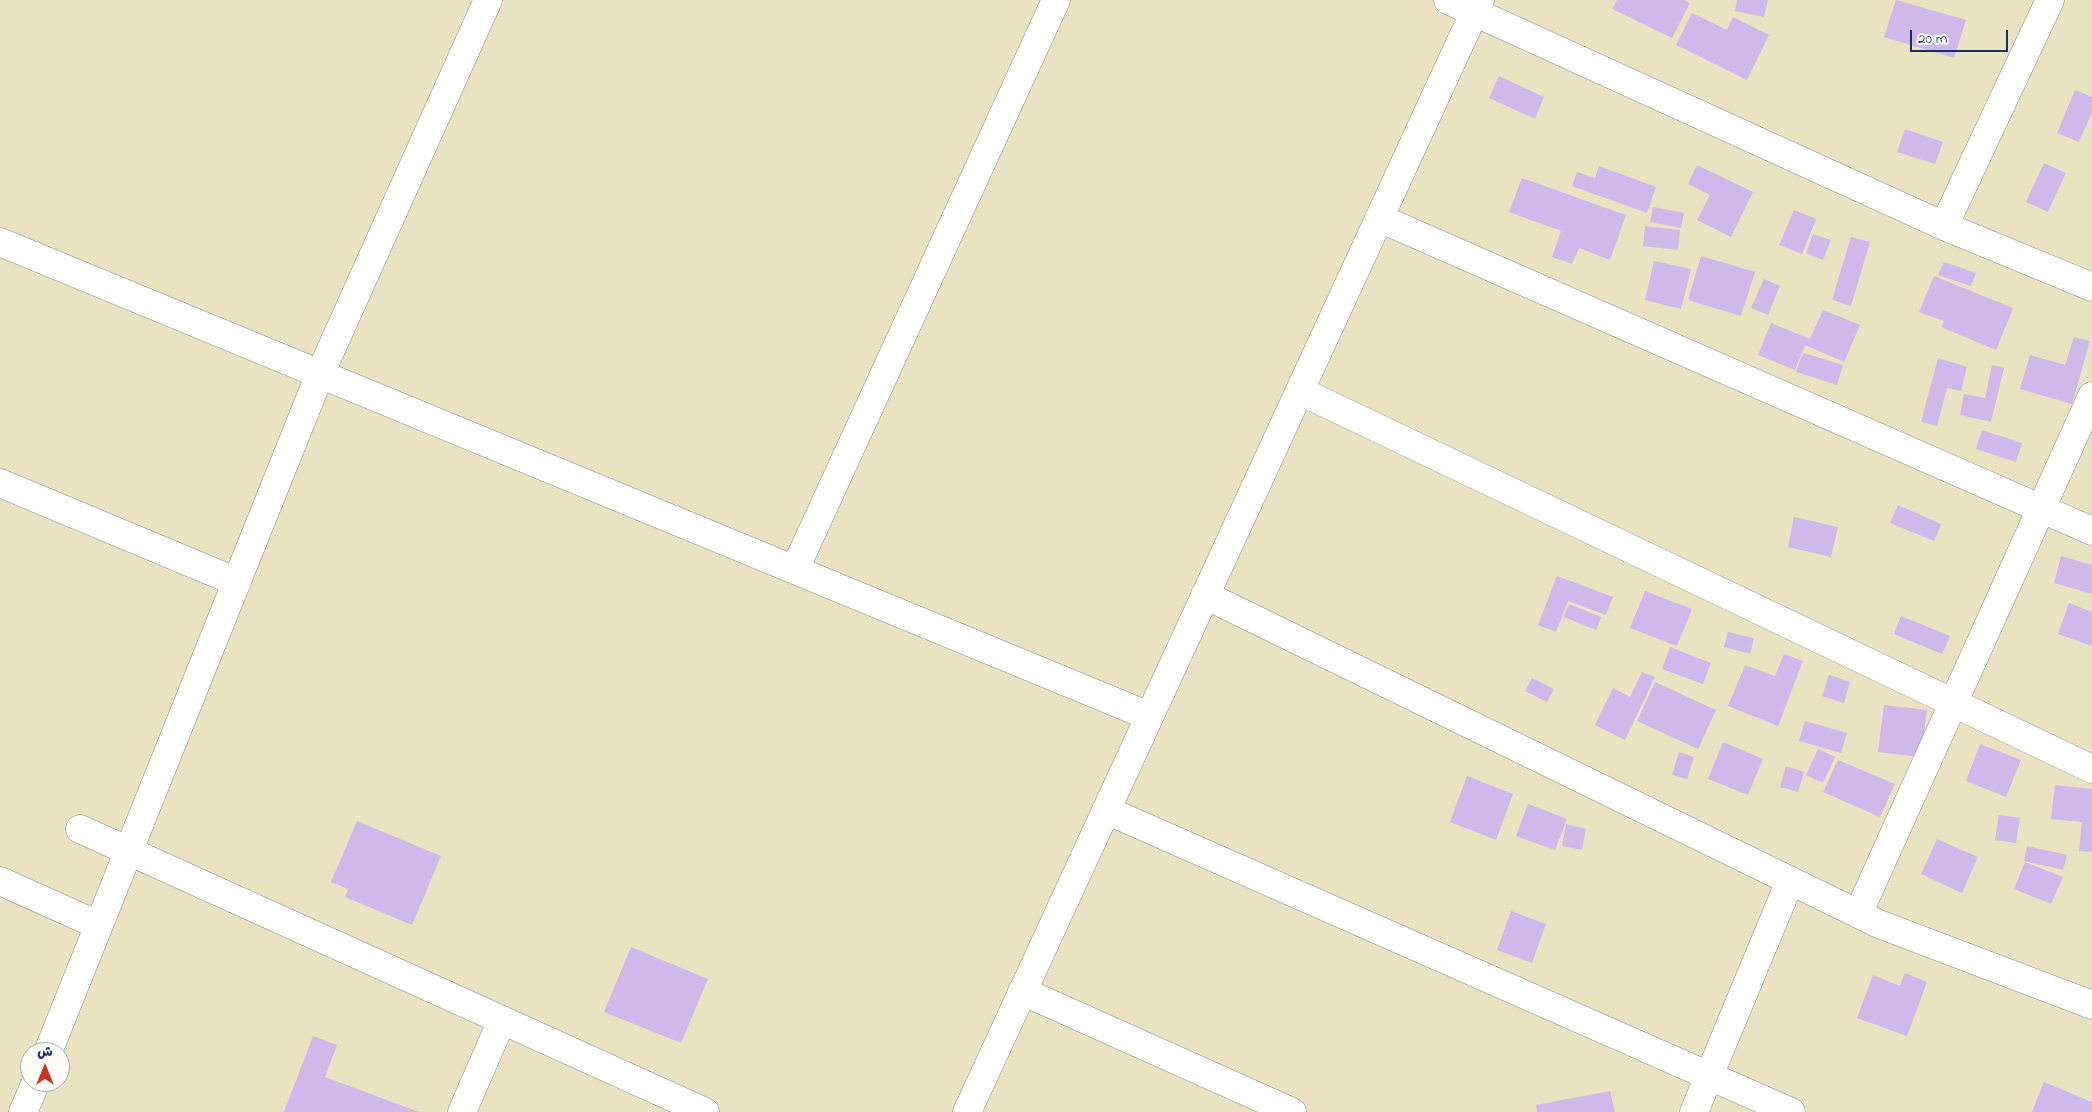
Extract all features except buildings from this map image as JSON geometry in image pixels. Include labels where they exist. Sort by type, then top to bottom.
[{"type":"street","points":[[52,1042],[320,374],[488,0]]},
{"type":"street","points":[[795,569],[1056,0]]},
{"type":"street","points":[[1448,0],[1477,6],[1944,226],[2092,287]]},
{"type":"street","points":[[1944,226],[2050,0]]},
{"type":"street","points":[[967,1112],[1477,6]]},
{"type":"street","points":[[1379,218],[2092,531]]},
{"type":"street","points":[[0,242],[1149,716]]},
{"type":"street","points":[[1300,391],[2092,769]]},
{"type":"street","points":[[1858,914],[2092,396]]},
{"type":"street","points":[[0,483],[237,582]]},
{"type":"street","points":[[1205,595],[1879,924],[2092,1005]]},
{"type":"street","points":[[1106,810],[1791,1112]]},
{"type":"street","points":[[80,829],[705,1112]]},
{"type":"street","points":[[0,881],[98,925]]},
{"type":"street","points":[[1694,1112],[1790,881]]},
{"type":"street","points":[[1022,991],[1292,1112]]},
{"type":"street","points":[[462,1112],[502,1020]]},
{"type":"street","points":[[24,1112],[32,1092]]}]
